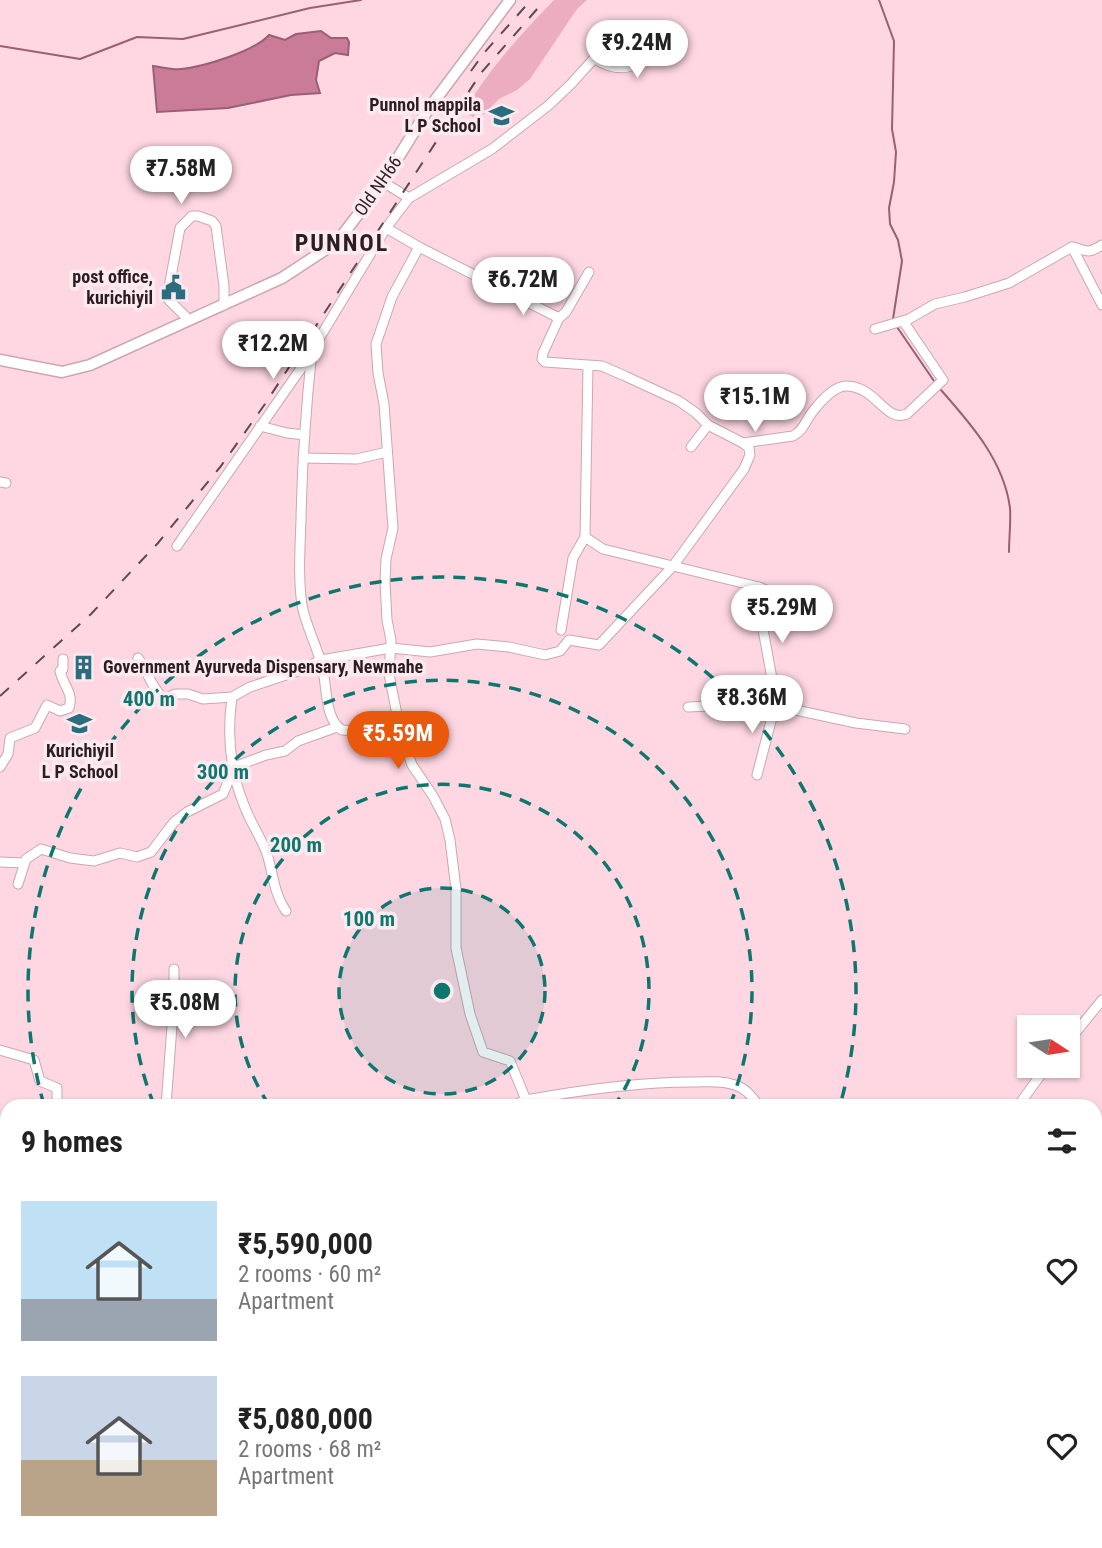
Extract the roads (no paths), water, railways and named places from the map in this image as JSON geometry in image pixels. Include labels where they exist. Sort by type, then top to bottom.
[{"type":"main road","name":"Old NH66","points":[[0,360],[62,372],[90,365],[282,278],[337,242],[383,182],[427,111],[510,0]]},
{"type":"street","points":[[595,59],[611,67],[628,67],[643,63],[665,38]]},
{"type":"street","points":[[177,545],[312,350],[386,228],[409,198],[434,185],[512,134],[549,105],[609,42]]},
{"type":"street","points":[[383,182],[409,198]]},
{"type":"street","points":[[190,320],[167,298],[180,228],[192,216],[212,221],[216,226],[224,286],[223,305]]},
{"type":"street","points":[[386,228],[559,318]]},
{"type":"street","points":[[1072,247],[1084,252],[1094,251],[1102,245]]},
{"type":"street","points":[[419,247],[392,297],[376,344],[393,528],[386,559],[385,582],[391,648],[389,674],[401,735],[412,765],[433,796],[450,840],[456,890],[456,948],[480,1047],[487,1054],[510,1060],[526,1099]]},
{"type":"street","points":[[1072,247],[1102,305]]},
{"type":"street","points":[[875,330],[935,304],[965,298],[1009,283],[1072,247]]},
{"type":"street","points":[[138,658],[148,672],[158,695],[165,699],[175,694],[188,694],[203,699],[232,697],[250,687],[298,671],[321,660],[391,648],[430,652],[477,644],[509,647],[545,655],[560,651],[569,640],[599,645],[673,566],[744,469],[750,455],[749,448],[743,443],[708,425],[687,407],[656,390],[602,366],[549,362],[542,359],[559,318],[566,312],[589,272]]},
{"type":"street","points":[[743,443],[793,436],[801,432],[813,411],[836,388],[845,386],[870,393],[893,416],[907,414],[943,380],[897,322]]},
{"type":"street","points":[[312,350],[298,568],[303,608],[311,638],[321,660],[328,703],[337,727],[342,730],[401,735]]},
{"type":"street","points":[[561,630],[573,558],[585,537],[588,366]]},
{"type":"street","points":[[691,447],[708,425]]},
{"type":"street","points":[[260,426],[305,435]]},
{"type":"street","points":[[303,458],[357,459],[387,452]]},
{"type":"street","points":[[585,537],[603,549],[759,587],[802,606],[827,611]]},
{"type":"street","points":[[758,775],[771,721],[778,705],[758,602],[759,587]]},
{"type":"street","points":[[0,767],[8,754],[10,738],[35,728],[47,705],[60,711],[69,708],[71,696],[62,681],[62,659]]},
{"type":"street","points":[[232,697],[228,735],[234,767],[244,805],[260,837],[272,869],[278,899],[286,911]]},
{"type":"street","points":[[688,707],[778,705],[856,723],[905,729]]},
{"type":"street","points":[[18,884],[24,863],[41,849],[70,858],[94,861],[120,853],[137,857],[151,852],[174,822],[187,812],[223,794],[234,767],[285,751],[298,741],[337,727]]},
{"type":"street","points":[[0,862],[24,863]]},
{"type":"street","points":[[167,1099],[174,969]]},
{"type":"street","points":[[1080,1027],[1102,1000]]},
{"type":"street","points":[[0,1050],[34,1060],[40,1081],[57,1088],[57,1099]]},
{"type":"street","points":[[1023,1099],[1038,1078]]},
{"type":"street","points":[[532,1099],[590,1089],[658,1082],[722,1082],[738,1086],[754,1099]]},
{"type":"waterway","points":[[0,46],[80,59],[137,37],[183,39],[310,8],[361,0]]},
{"type":"waterway","points":[[879,0],[894,41],[892,129],[896,152],[889,208],[890,224],[898,240],[902,261],[893,319]]},
{"type":"waterway","points":[[897,327],[934,381]]},
{"type":"waterway","points":[[941,390],[984,444],[1001,475],[1010,508],[1009,552]]},
{"type":"railway","points":[[471,71],[531,0]]},
{"type":"railway","points":[[0,696],[91,614],[158,543],[221,466],[265,404],[481,73],[545,0]]},
{"type":"place","name":"Punnol mappila L P School","points":[[501,115]]},
{"type":"place","name":"post office, kurichiyil","points":[[173,287]]},
{"type":"place","name":"Government Ayurveda Dispensary, Newmahe","points":[[83,667]]},
{"type":"place","name":"Kurichiyil L P School","points":[[80,724]]},
{"type":"district","name":"PUNNOL","points":[[342,243]]}]
